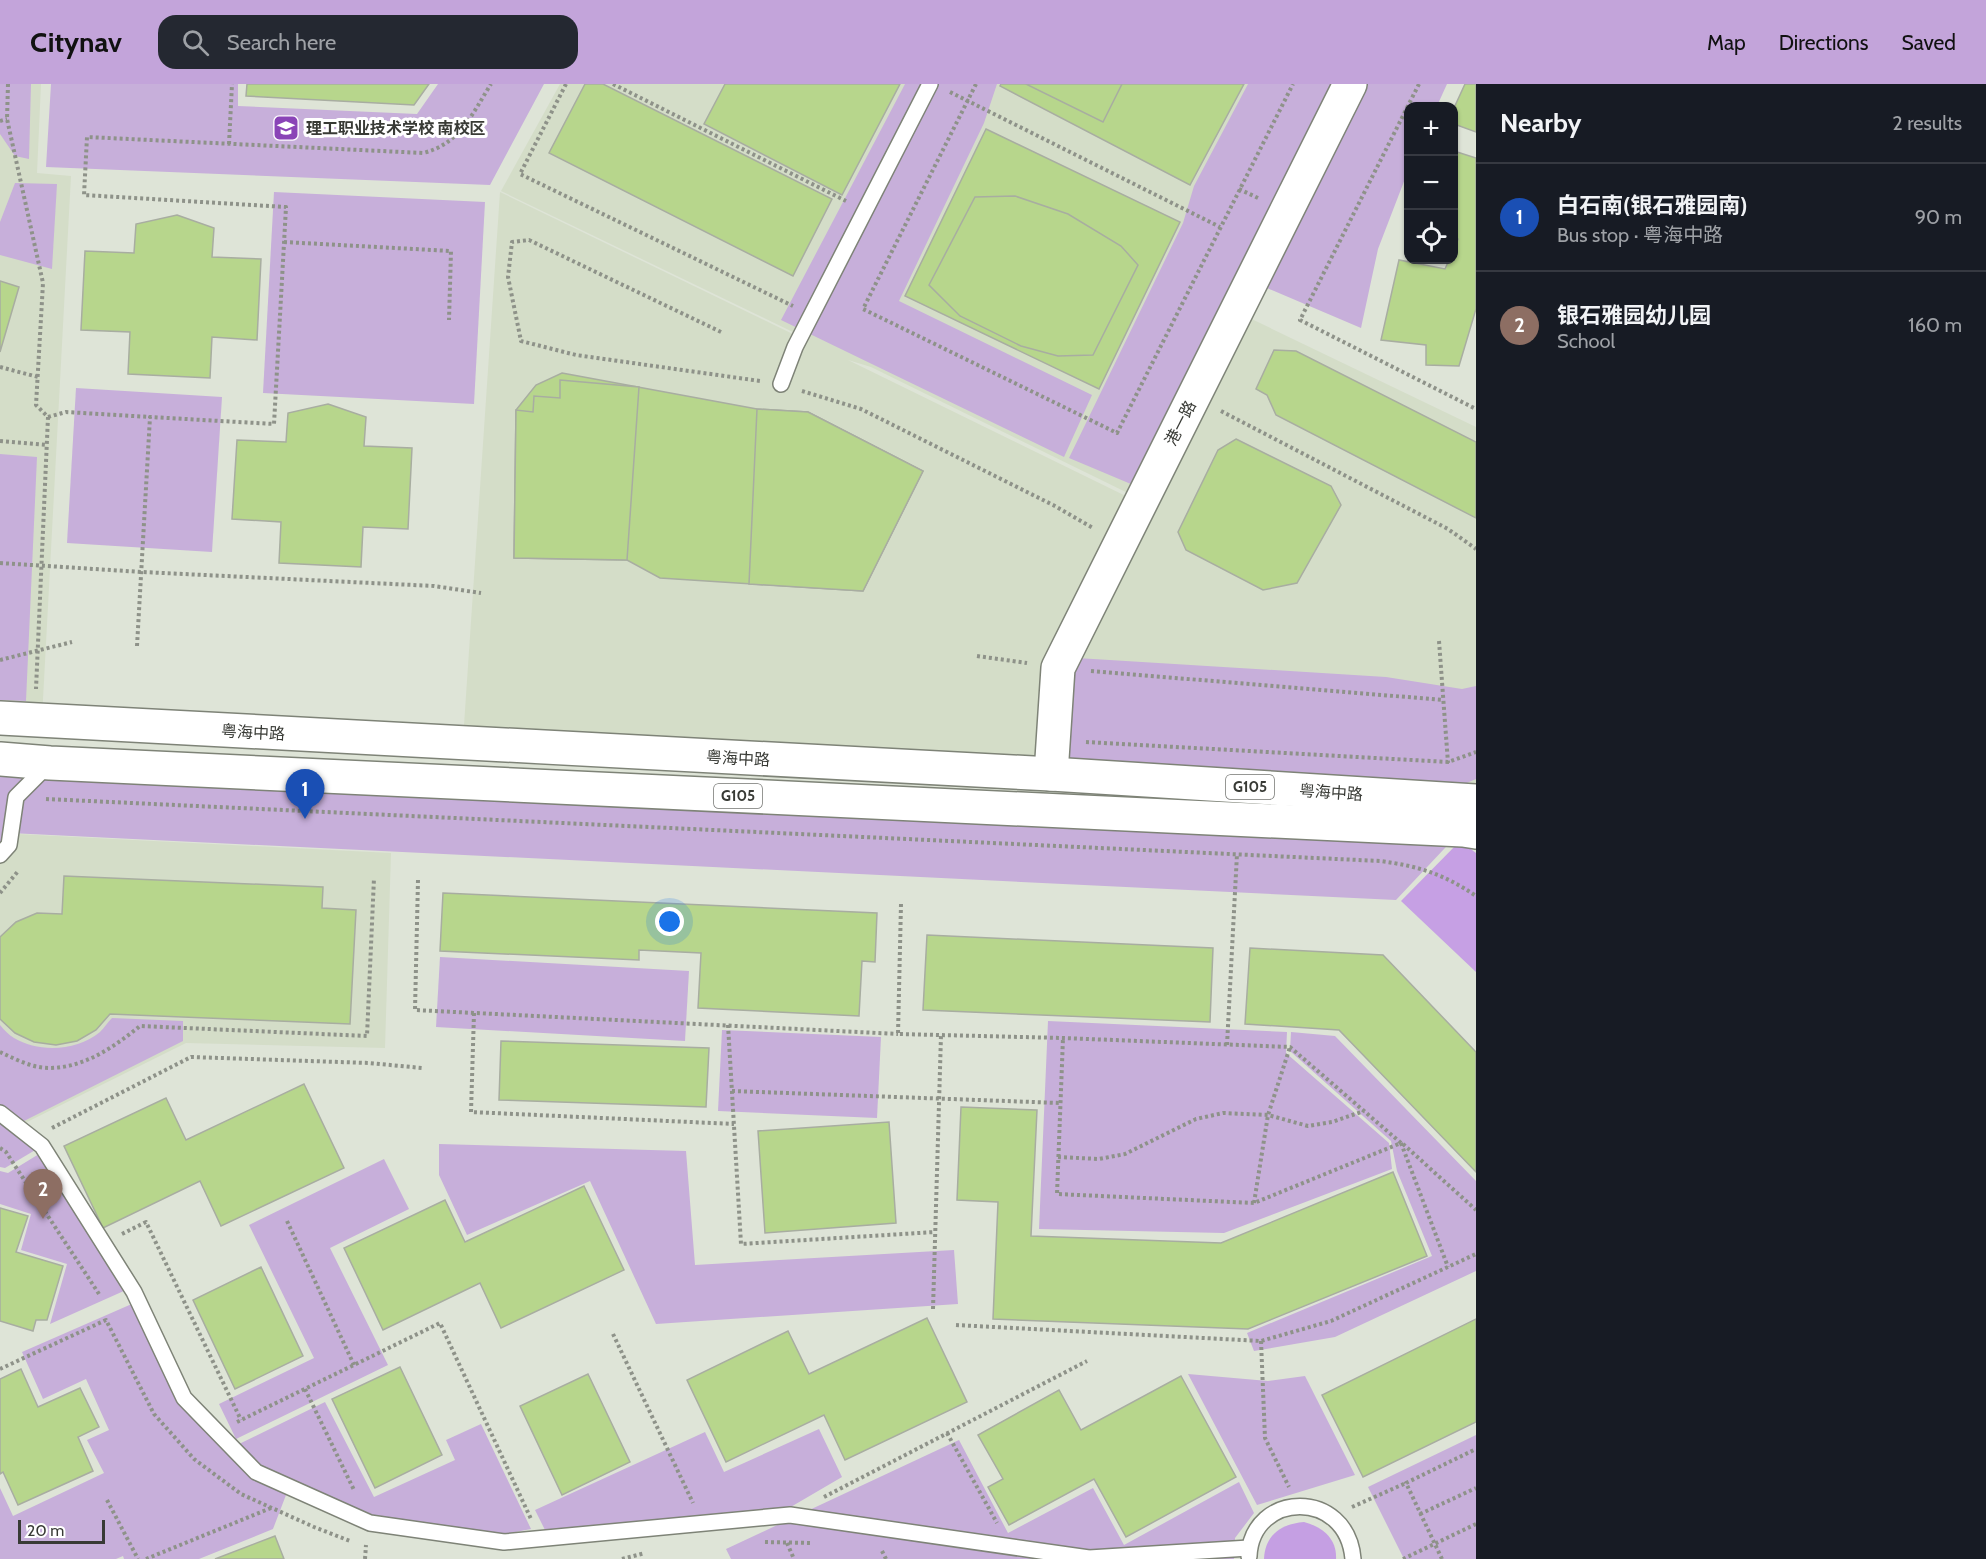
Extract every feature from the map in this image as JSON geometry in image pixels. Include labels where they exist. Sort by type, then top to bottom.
[{"type":"main road","name":"港一路","points":[[1051,774],[1058,668],[1350,84]]},
{"type":"main road","name":"粤海中路","points":[[0,718],[1467,796]]},
{"type":"main road","name":"粤海中路","points":[[0,759],[1472,835]]},
{"type":"lane","points":[[782,384],[795,347],[811,315],[936,86]]},
{"type":"lane","points":[[0,855],[9,845],[16,797],[50,763]]},
{"type":"lane","points":[[0,1113],[42,1146],[134,1292],[184,1398],[256,1472],[370,1523],[504,1542],[790,1515],[1089,1558],[1249,1554],[1255,1532],[1266,1518],[1282,1509],[1299,1506],[1316,1508],[1332,1516],[1345,1529],[1352,1545],[1353,1559]]},
{"type":"path","points":[[8,84],[7,119],[43,283],[36,405],[48,417],[36,689]]},
{"type":"path","points":[[230,144],[232,84]]},
{"type":"path","points":[[48,417],[66,412],[274,424],[286,207],[84,195],[87,138],[423,153],[436,150],[456,136],[491,84]]},
{"type":"path","points":[[566,84],[520,174],[811,315]]},
{"type":"path","points":[[613,84],[866,211]]},
{"type":"path","points":[[976,84],[862,309],[1117,433],[1293,84]]},
{"type":"path","points":[[1419,84],[1300,320],[1476,409]]},
{"type":"path","points":[[936,86],[1220,227]]},
{"type":"path","points":[[0,121],[7,119]]},
{"type":"path","points":[[721,332],[529,240],[512,242],[508,277],[521,341],[576,355],[782,384],[861,409],[1042,500],[1120,543]]},
{"type":"path","points":[[284,242],[452,251],[449,320]]},
{"type":"path","points":[[0,367],[38,377]]},
{"type":"path","points":[[1193,396],[1448,529],[1476,549]]},
{"type":"path","points":[[137,646],[150,417]]},
{"type":"path","points":[[0,441],[46,445]]},
{"type":"path","points":[[0,563],[434,586],[481,593]]},
{"type":"path","points":[[1439,641],[1443,700],[1467,796]]},
{"type":"path","points":[[0,660],[72,642]]},
{"type":"path","points":[[977,656],[1058,668],[1443,700]]},
{"type":"path","points":[[16,797],[1380,861],[1409,865],[1433,872],[1453,881],[1476,896]]},
{"type":"path","points":[[1227,1045],[1237,854]]},
{"type":"path","points":[[0,893],[21,868]]},
{"type":"path","points":[[0,1052],[22,1062],[48,1068],[82,1062],[114,1046],[140,1026],[367,1036],[374,878]]},
{"type":"path","points":[[418,880],[415,1010],[898,1034],[1290,1047],[1476,1210]]},
{"type":"path","points":[[898,1034],[901,904]]},
{"type":"path","points":[[474,1013],[471,1112],[734,1124]]},
{"type":"path","points":[[728,1025],[741,1244],[935,1232]]},
{"type":"path","points":[[933,1309],[941,1035]]},
{"type":"path","points":[[1063,1038],[1057,1194],[1254,1203],[1401,1143]]},
{"type":"path","points":[[1254,1203],[1268,1115],[1290,1047]]},
{"type":"path","points":[[32,1138],[191,1057],[369,1063],[422,1068]]},
{"type":"path","points":[[732,1091],[1060,1103]]},
{"type":"path","points":[[1058,1157],[1100,1159],[1125,1154],[1196,1119],[1223,1113],[1268,1115],[1308,1126],[1332,1122],[1364,1111]]},
{"type":"path","points":[[1401,1143],[1448,1267]]},
{"type":"path","points":[[0,1148],[6,1152],[99,1293]]},
{"type":"path","points":[[286,1221],[354,1365]]},
{"type":"path","points":[[103,1243],[146,1222],[241,1420]]},
{"type":"path","points":[[956,1326],[1261,1341],[1331,1321],[1476,1254]]},
{"type":"path","points":[[217,1432],[440,1323],[540,1539]]},
{"type":"path","points":[[613,1334],[702,1523]]},
{"type":"path","points":[[1261,1341],[1265,1438],[1299,1506]]},
{"type":"path","points":[[790,1515],[1087,1361]]},
{"type":"path","points":[[305,1389],[370,1523],[365,1559]]},
{"type":"path","points":[[947,1433],[1011,1547]]},
{"type":"path","points":[[1332,1516],[1476,1449]]},
{"type":"path","points":[[146,1559],[272,1508],[281,1483]]},
{"type":"path","points":[[1406,1483],[1442,1559]]},
{"type":"path","points":[[1420,1514],[1476,1488]]},
{"type":"path","points":[[108,1500],[138,1559]]},
{"type":"path","points":[[1403,1559],[1476,1524]]},
{"type":"path","points":[[754,1542],[821,1543]]},
{"type":"path","points":[[787,1543],[794,1559]]},
{"type":"path","points":[[621,1559],[655,1551]]},
{"type":"shaded area","points":[[0,84],[41,84],[37,173],[71,176],[42,718],[0,716]]},
{"type":"shaded area","points":[[0,84],[31,84],[29,159],[15,156],[0,134]]},
{"type":"shaded area","name":"理工职业技术学校 南校区","points":[[51,84],[238,84],[238,106],[417,114],[438,84],[544,84],[490,185],[46,167]]},
{"type":"shaded area","points":[[560,84],[928,84],[799,335],[501,191]]},
{"type":"shaded area","points":[[905,84],[997,84],[984,123],[899,301],[1092,395],[1064,457],[781,320]]},
{"type":"shaded area","points":[[932,84],[1347,84],[1140,499],[871,367],[848,360],[1138,502],[1055,669],[1048,771],[463,740],[500,192],[801,338]]},
{"type":"shaded area","points":[[1248,84],[1338,84],[1138,487],[1069,458],[1183,223],[1194,186]]},
{"type":"shaded area","points":[[1367,84],[1447,84],[1439,102],[1404,102],[1404,181],[1378,249],[1361,328],[1267,288]]},
{"type":"shaded area","points":[[15,183],[57,184],[52,269],[0,255],[0,222]]},
{"type":"shaded area","points":[[274,192],[485,202],[474,404],[263,393]]},
{"type":"shaded area","points":[[1239,313],[1476,427],[1476,784],[1448,796],[1062,669]]},
{"type":"shaded area","points":[[76,388],[222,397],[212,552],[67,543]]},
{"type":"shaded area","points":[[0,454],[37,457],[26,701],[0,700]]},
{"type":"shaded area","points":[[1077,658],[1386,677],[1462,689],[1476,686],[1476,779],[1448,791],[1064,766],[1070,670]]},
{"type":"shaded area","points":[[0,758],[1460,832],[1396,900],[10,833],[0,853]]},
{"type":"shaded area","points":[[17,834],[391,853],[385,1048],[186,1043],[19,1126],[0,1111],[0,862]]},
{"type":"shaded area","points":[[1460,841],[1476,853],[1476,972],[1401,901]]},
{"type":"shaded area","points":[[440,957],[689,971],[685,1041],[436,1027]]},
{"type":"shaded area","points":[[112,1018],[183,1021],[183,1041],[20,1123],[0,1107],[0,1025],[14,1038],[24,1043],[58,1048],[91,1038],[100,1032]]},
{"type":"shaded area","points":[[1048,1021],[1287,1032],[1286,1053],[1389,1143],[1392,1169],[1224,1233],[1039,1229]]},
{"type":"shaded area","points":[[722,1030],[881,1037],[877,1118],[718,1111]]},
{"type":"shaded area","points":[[1291,1032],[1335,1036],[1476,1181],[1476,1271],[1335,1337],[1254,1351],[1247,1333],[1432,1256],[1397,1171],[1391,1141],[1290,1051]]},
{"type":"shaded area","points":[[0,1120],[37,1149],[5,1168],[0,1167]]},
{"type":"shaded area","points":[[439,1144],[686,1151],[695,1265],[954,1250],[958,1304],[656,1324],[590,1181],[467,1235],[439,1175]]},
{"type":"shaded area","points":[[39,1154],[126,1290],[50,1324],[67,1264],[21,1250],[31,1214],[0,1204],[0,1171],[8,1173]]},
{"type":"shaded area","points":[[384,1159],[409,1209],[330,1248],[388,1365],[236,1439],[219,1404],[314,1358],[249,1225]]},
{"type":"shaded area","points":[[134,1303],[181,1405],[251,1474],[286,1495],[273,1529],[199,1559],[124,1559],[123,1556],[116,1559],[0,1559],[0,1488],[13,1516],[104,1473],[87,1440],[109,1430],[86,1379],[43,1399],[22,1352]]},
{"type":"shaded area","points":[[1188,1374],[1268,1381],[1305,1376],[1355,1475],[1257,1505]]},
{"type":"shaded area","points":[[325,1402],[374,1497],[455,1460],[446,1440],[481,1424],[531,1529],[501,1535],[370,1517],[261,1467],[239,1444]]},
{"type":"shaded area","points":[[819,1429],[842,1477],[789,1508],[546,1532],[535,1510],[705,1432],[724,1472]]},
{"type":"shaded area","points":[[1476,1435],[1476,1559],[1404,1559],[1368,1487]]},
{"type":"shaded area","points":[[959,1440],[1008,1533],[1093,1488],[1124,1545],[1239,1482],[1254,1513],[1235,1538],[1234,1559],[731,1559],[726,1549]]},
{"type":"shaded area","points":[[1304,1522],[1327,1534],[1334,1545],[1336,1559],[1264,1559],[1267,1543],[1276,1532],[1288,1525]]},
{"type":"building","points":[[247,84],[429,84],[414,105],[246,96]]},
{"type":"building","points":[[585,84],[603,84],[832,199],[793,276],[549,153]]},
{"type":"building","points":[[725,84],[900,84],[842,195],[704,124]]},
{"type":"building","points":[[1001,84],[1244,84],[1190,185],[1000,86]]},
{"type":"building","points":[[1026,84],[1122,84],[1103,122]]},
{"type":"building","points":[[1465,84],[1476,84],[1476,132],[1458,125],[1457,102]]},
{"type":"building","points":[[986,129],[1180,222],[1099,389],[905,296]]},
{"type":"building","points":[[1458,152],[1476,158],[1476,309],[1459,366],[1426,365],[1426,345],[1381,340],[1399,260],[1404,261],[1404,264],[1419,264],[1445,269],[1447,264],[1458,264]]},
{"type":"building","points":[[1015,196],[1068,214],[1121,246],[1138,265],[1093,355],[1058,356],[1021,346],[960,316],[929,285],[975,197]]},
{"type":"building","points":[[177,215],[214,228],[212,257],[261,259],[257,340],[212,337],[210,378],[128,374],[130,332],[81,330],[85,251],[134,253],[136,224]]},
{"type":"building","points":[[0,281],[19,287],[0,352]]},
{"type":"building","points":[[1274,350],[1296,351],[1476,442],[1476,518],[1276,415],[1267,395],[1256,389]]},
{"type":"building","points":[[562,373],[757,409],[808,412],[923,471],[863,591],[660,578],[627,560],[514,558],[516,410],[536,385]]},
{"type":"building","points":[[560,380],[639,387],[627,560],[514,558],[516,410],[533,412],[534,396],[560,398]]},
{"type":"building","points":[[328,404],[366,417],[364,446],[412,448],[408,529],[363,527],[361,567],[279,563],[281,522],[232,519],[237,440],[286,442],[288,413]]},
{"type":"building","points":[[757,409],[808,412],[923,471],[863,591],[749,584]]},
{"type":"building","points":[[1236,439],[1331,486],[1341,505],[1297,583],[1263,590],[1186,550],[1178,532],[1218,450]]},
{"type":"building","points":[[64,876],[323,887],[322,908],[356,910],[350,1024],[110,1014],[96,1030],[77,1041],[56,1045],[34,1042],[15,1033],[0,1019],[0,937],[16,922],[37,913],[62,914]]},
{"type":"building","points":[[443,893],[877,913],[875,962],[862,961],[859,1016],[698,1008],[701,953],[639,950],[639,960],[440,951]]},
{"type":"building","points":[[927,935],[1213,948],[1210,1022],[923,1010]]},
{"type":"building","points":[[1250,948],[1383,955],[1476,1052],[1476,1172],[1339,1030],[1245,1024]]},
{"type":"building","points":[[501,1041],[709,1048],[706,1107],[499,1100]]},
{"type":"building","points":[[304,1084],[344,1168],[221,1226],[200,1181],[103,1228],[64,1146],[166,1098],[186,1140]]},
{"type":"building","points":[[961,1107],[1037,1110],[1031,1236],[1221,1243],[1393,1172],[1427,1256],[1248,1329],[993,1319],[998,1202],[957,1200]]},
{"type":"building","points":[[889,1122],[896,1223],[765,1233],[758,1131]]},
{"type":"building","points":[[584,1186],[624,1270],[501,1328],[480,1283],[383,1330],[344,1248],[445,1200],[465,1242]]},
{"type":"building","points":[[0,1208],[28,1216],[16,1252],[63,1266],[47,1320],[36,1320],[33,1331],[0,1321]]},
{"type":"building","points":[[261,1267],[303,1356],[235,1389],[193,1300]]},
{"type":"building","points":[[927,1318],[967,1402],[845,1460],[824,1415],[726,1462],[687,1380],[788,1331],[809,1374]]},
{"type":"building","points":[[1476,1319],[1476,1422],[1363,1477],[1322,1395]]},
{"type":"building","points":[[400,1367],[442,1455],[375,1488],[332,1399]]},
{"type":"building","points":[[21,1369],[38,1407],[80,1388],[99,1427],[78,1437],[93,1471],[18,1505],[3,1472],[0,1474],[0,1379]]},
{"type":"building","points":[[588,1374],[630,1462],[562,1495],[520,1406]]},
{"type":"building","points":[[1181,1376],[1236,1477],[1126,1537],[1094,1479],[1009,1525],[988,1487],[1003,1479],[978,1435],[1059,1390],[1081,1430]]},
{"type":"building","points":[[275,1536],[284,1559],[215,1559]]},
{"type":"place","name":"理工职业技术学校 南校区","points":[[286,128]]},
{"type":"place","name":"白石南(银石雅园南)","points":[[305,819]]},
{"type":"place","name":"银石雅园幼儿园","points":[[43,1219]]}]
